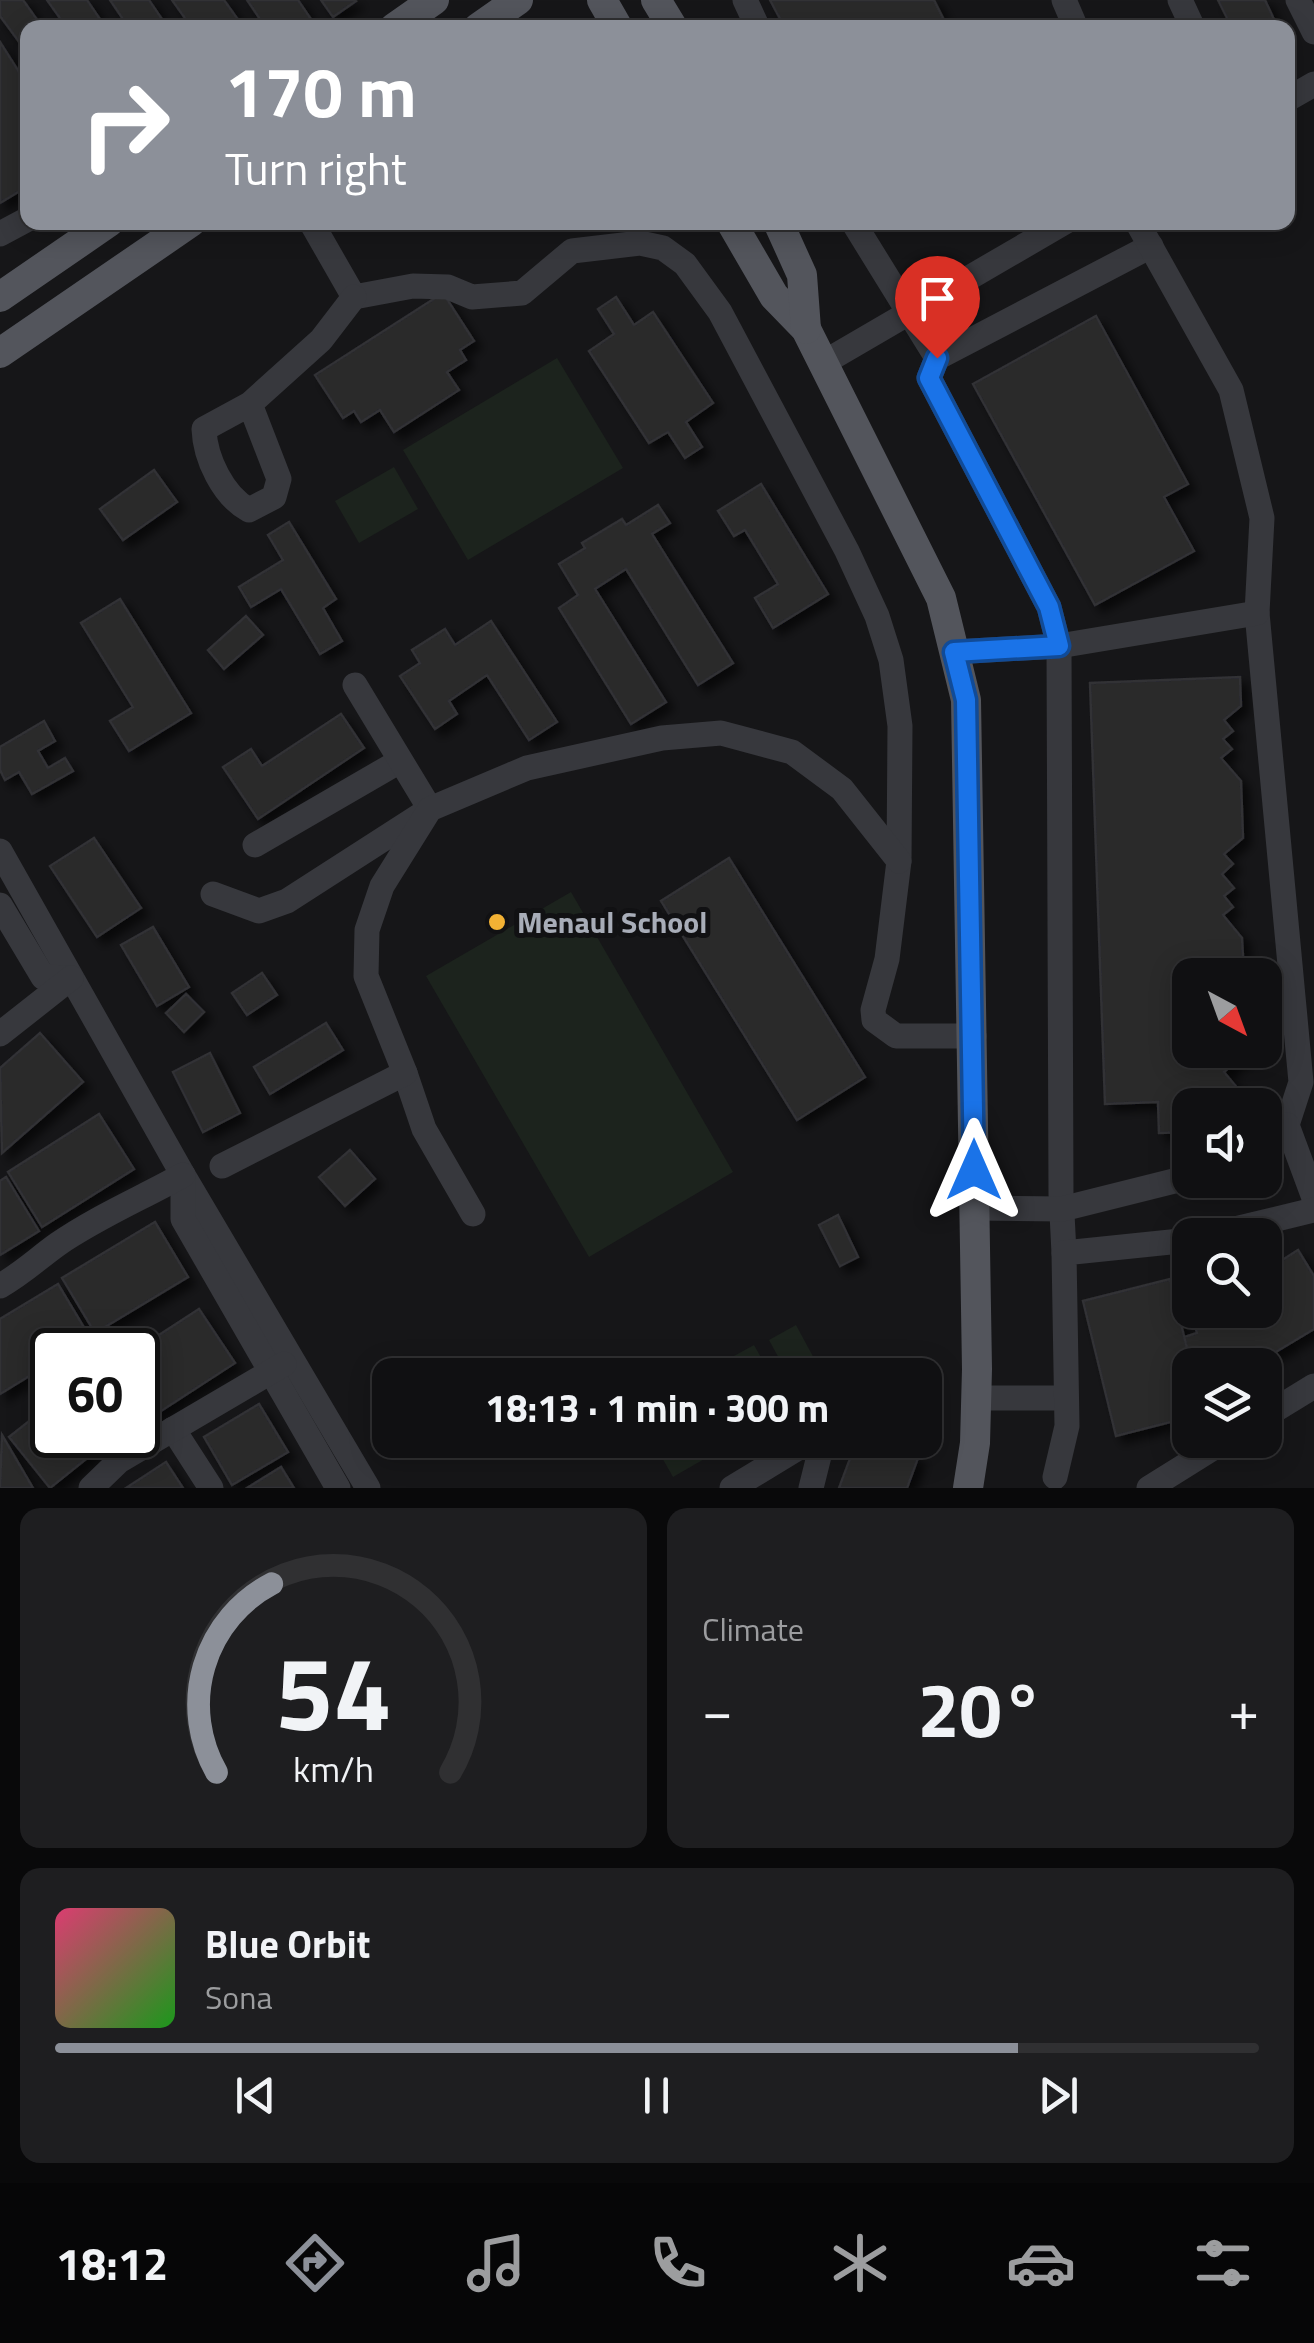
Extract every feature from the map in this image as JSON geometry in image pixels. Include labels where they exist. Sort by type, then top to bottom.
[{"type":"main road","points":[[405,20],[434,0]]},
{"type":"main road","points":[[489,20],[518,0]]},
{"type":"main road","points":[[0,354],[180,230]]},
{"type":"main road","points":[[736,230],[774,296],[806,328],[941,598],[966,700],[974,1036],[976,1398],[975,1444],[968,1488]]},
{"type":"main road","points":[[782,230],[802,276],[806,328]]},
{"type":"main road","points":[[0,297],[73,232]]},
{"type":"street","points":[[1298,0],[1314,32]]},
{"type":"street","points":[[316,230],[354,297]]},
{"type":"street","points":[[858,230],[937,358]]},
{"type":"street","points":[[823,363],[1051,230]]},
{"type":"street","points":[[1142,230],[1231,390],[1262,518],[1257,613],[1302,1082],[1282,1129]]},
{"type":"street","points":[[250,404],[321,340],[354,297],[412,286],[448,286],[472,297],[522,294],[572,251],[640,244],[662,248],[685,264],[720,312],[847,552],[877,616],[891,660],[900,726],[899,861],[887,959],[873,1010],[874,1020],[896,1036],[974,1036]]},
{"type":"street","points":[[1055,1477],[1066,1426],[1059,646],[1049,607],[929,378],[937,358],[1151,246]]},
{"type":"street","points":[[954,652],[1059,646],[1257,613]]},
{"type":"street","points":[[354,685],[430,809]]},
{"type":"street","points":[[212,894],[259,911],[287,901],[430,809],[527,768],[662,738],[721,734],[792,752],[842,789],[899,861]]},
{"type":"street","points":[[255,845],[400,762]]},
{"type":"street","points":[[430,809],[382,886],[366,930],[366,976],[424,1130],[473,1214]]},
{"type":"street","points":[[0,851],[183,1175],[184,1219],[368,1488]]},
{"type":"street","points":[[0,905],[42,976],[71,978]]},
{"type":"street","points":[[0,1034],[71,978]]},
{"type":"street","points":[[222,1166],[405,1072]]},
{"type":"street","points":[[1287,1125],[1314,1198]]},
{"type":"street","points":[[0,1286],[30,1269],[71,1236],[183,1175]]},
{"type":"street","points":[[974,1208],[1062,1209],[1172,1182]]},
{"type":"street","points":[[1281,1218],[1314,1210]]},
{"type":"street","points":[[1064,1254],[1172,1242]]},
{"type":"street","points":[[91,1488],[119,1461],[282,1365]]},
{"type":"street","points":[[282,1365],[338,1488]]},
{"type":"street","points":[[1282,1406],[1314,1386]]},
{"type":"street","points":[[976,1398],[1066,1398]]},
{"type":"street","points":[[172,1429],[211,1488]]},
{"type":"street","points":[[740,1486],[784,1458]]},
{"type":"street","points":[[811,1488],[818,1458]]},
{"type":"street","points":[[1159,1485],[1199,1458]]},
{"type":"shaded area","points":[[557,358],[623,468],[468,560],[403,450]]},
{"type":"shaded area","points":[[394,467],[418,509],[359,543],[335,501]]},
{"type":"shaded area","points":[[571,892],[733,1172],[589,1257],[426,976]]},
{"type":"shaded area","points":[[796,1325],[814,1358],[779,1358],[769,1340]]},
{"type":"shaded area","points":[[754,1345],[761,1358],[730,1358]]},
{"type":"shaded area","points":[[662,1458],[706,1458],[673,1477]]},
{"type":"building","points":[[0,0],[23,0],[37,20],[20,20],[20,43],[0,16]]},
{"type":"building","points":[[47,0],[87,0],[101,20],[61,20]]},
{"type":"building","points":[[110,0],[149,0],[163,20],[124,20]]},
{"type":"building","points":[[172,0],[224,0],[238,20],[186,20]]},
{"type":"building","points":[[247,0],[298,0],[312,20],[261,20]]},
{"type":"building","points":[[321,0],[355,0],[356,1],[333,17]]},
{"type":"building","points":[[770,0],[934,0],[944,20],[781,20]]},
{"type":"building","points":[[1218,0],[1265,0],[1274,20],[1228,20]]},
{"type":"building","points":[[0,42],[20,73],[20,191],[0,203]]},
{"type":"building","points":[[443,293],[474,341],[460,350],[466,360],[447,372],[459,390],[394,432],[380,410],[361,422],[354,411],[343,418],[315,375]]},
{"type":"building","points":[[616,297],[634,325],[653,312],[713,403],[686,422],[702,447],[685,458],[668,432],[649,443],[589,351],[614,334],[598,309]]},
{"type":"building","points":[[1096,316],[1188,484],[1164,497],[1194,551],[1095,605],[973,384]]},
{"type":"building","points":[[154,470],[177,502],[123,540],[100,509]]},
{"type":"building","points":[[761,484],[828,594],[773,628],[755,598],[778,584],[745,530],[734,536],[718,511]]},
{"type":"building","points":[[658,505],[670,523],[652,534],[733,663],[698,685],[626,569],[595,589],[666,702],[631,724],[559,608],[578,595],[559,564],[585,548],[582,543],[622,519],[626,525]]},
{"type":"building","points":[[289,522],[336,599],[323,608],[342,641],[320,654],[281,589],[251,607],[239,587],[283,560],[268,535]]},
{"type":"building","points":[[120,599],[191,713],[129,751],[110,721],[133,707],[81,623]]},
{"type":"building","points":[[246,616],[263,635],[224,669],[208,650]]},
{"type":"building","points":[[491,621],[557,722],[529,740],[487,675],[449,701],[457,714],[435,729],[400,676],[420,663],[412,650],[445,629],[455,645]]},
{"type":"building","points":[[1240,677],[1241,706],[1224,720],[1233,731],[1223,739],[1232,749],[1221,758],[1241,781],[1243,838],[1224,854],[1233,864],[1222,874],[1234,888],[1224,896],[1233,907],[1223,915],[1242,938],[1243,958],[1172,958],[1172,1068],[1229,1068],[1224,1072],[1237,1088],[1172,1088],[1172,1133],[1159,1133],[1158,1102],[1105,1104],[1090,683]]},
{"type":"building","points":[[341,714],[364,748],[258,819],[223,767],[251,749],[262,766]]},
{"type":"building","points":[[44,721],[55,741],[38,751],[48,768],[65,758],[73,771],[32,794],[19,772],[5,780],[0,770],[0,747]]},
{"type":"building","points":[[94,838],[141,908],[97,937],[50,866]]},
{"type":"building","points":[[729,858],[865,1077],[797,1120],[661,901]]},
{"type":"building","points":[[153,927],[189,987],[157,1006],[121,945]]},
{"type":"building","points":[[262,973],[277,995],[247,1015],[232,993]]},
{"type":"building","points":[[186,994],[204,1012],[184,1032],[166,1013]]},
{"type":"building","points":[[326,1023],[343,1050],[270,1094],[254,1067]]},
{"type":"building","points":[[40,1033],[83,1082],[2,1153],[0,1068]]},
{"type":"building","points":[[210,1053],[240,1113],[203,1132],[173,1072]]},
{"type":"building","points":[[99,1114],[134,1169],[42,1227],[8,1172]]},
{"type":"building","points":[[350,1150],[375,1179],[345,1206],[319,1177]]},
{"type":"building","points":[[6,1177],[39,1231],[0,1255],[0,1181]]},
{"type":"building","points":[[838,1215],[858,1257],[840,1266],[819,1225]]},
{"type":"building","points":[[155,1222],[188,1277],[103,1328],[92,1328],[62,1278]]},
{"type":"building","points":[[1298,1250],[1314,1276],[1314,1329],[1282,1348],[1187,1348],[1184,1337],[1197,1333],[1196,1328],[1282,1328],[1282,1260]]},
{"type":"building","points":[[1170,1279],[1172,1328],[1182,1328],[1187,1348],[1172,1348],[1172,1422],[1116,1436],[1083,1301]]},
{"type":"building","points":[[58,1284],[84,1328],[30,1328],[30,1376],[0,1394],[0,1319]]},
{"type":"building","points":[[199,1309],[235,1363],[160,1412],[160,1334]]},
{"type":"building","points":[[259,1404],[288,1452],[232,1485],[204,1437]]},
{"type":"building","points":[[30,1420],[30,1458],[87,1458],[50,1488],[9,1437]]},
{"type":"building","points":[[2,1435],[33,1488],[0,1488]]},
{"type":"building","points":[[850,1458],[918,1458],[907,1488],[839,1488]]},
{"type":"building","points":[[166,1462],[183,1488],[126,1488]]},
{"type":"building","points":[[281,1467],[294,1488],[247,1488]]},
{"type":"place","name":"Menaul School","points":[[497,922]]},
{"type":"route","points":[[937,358],[929,378],[1049,607],[1059,646],[954,652],[966,700],[974,1170]]}]
